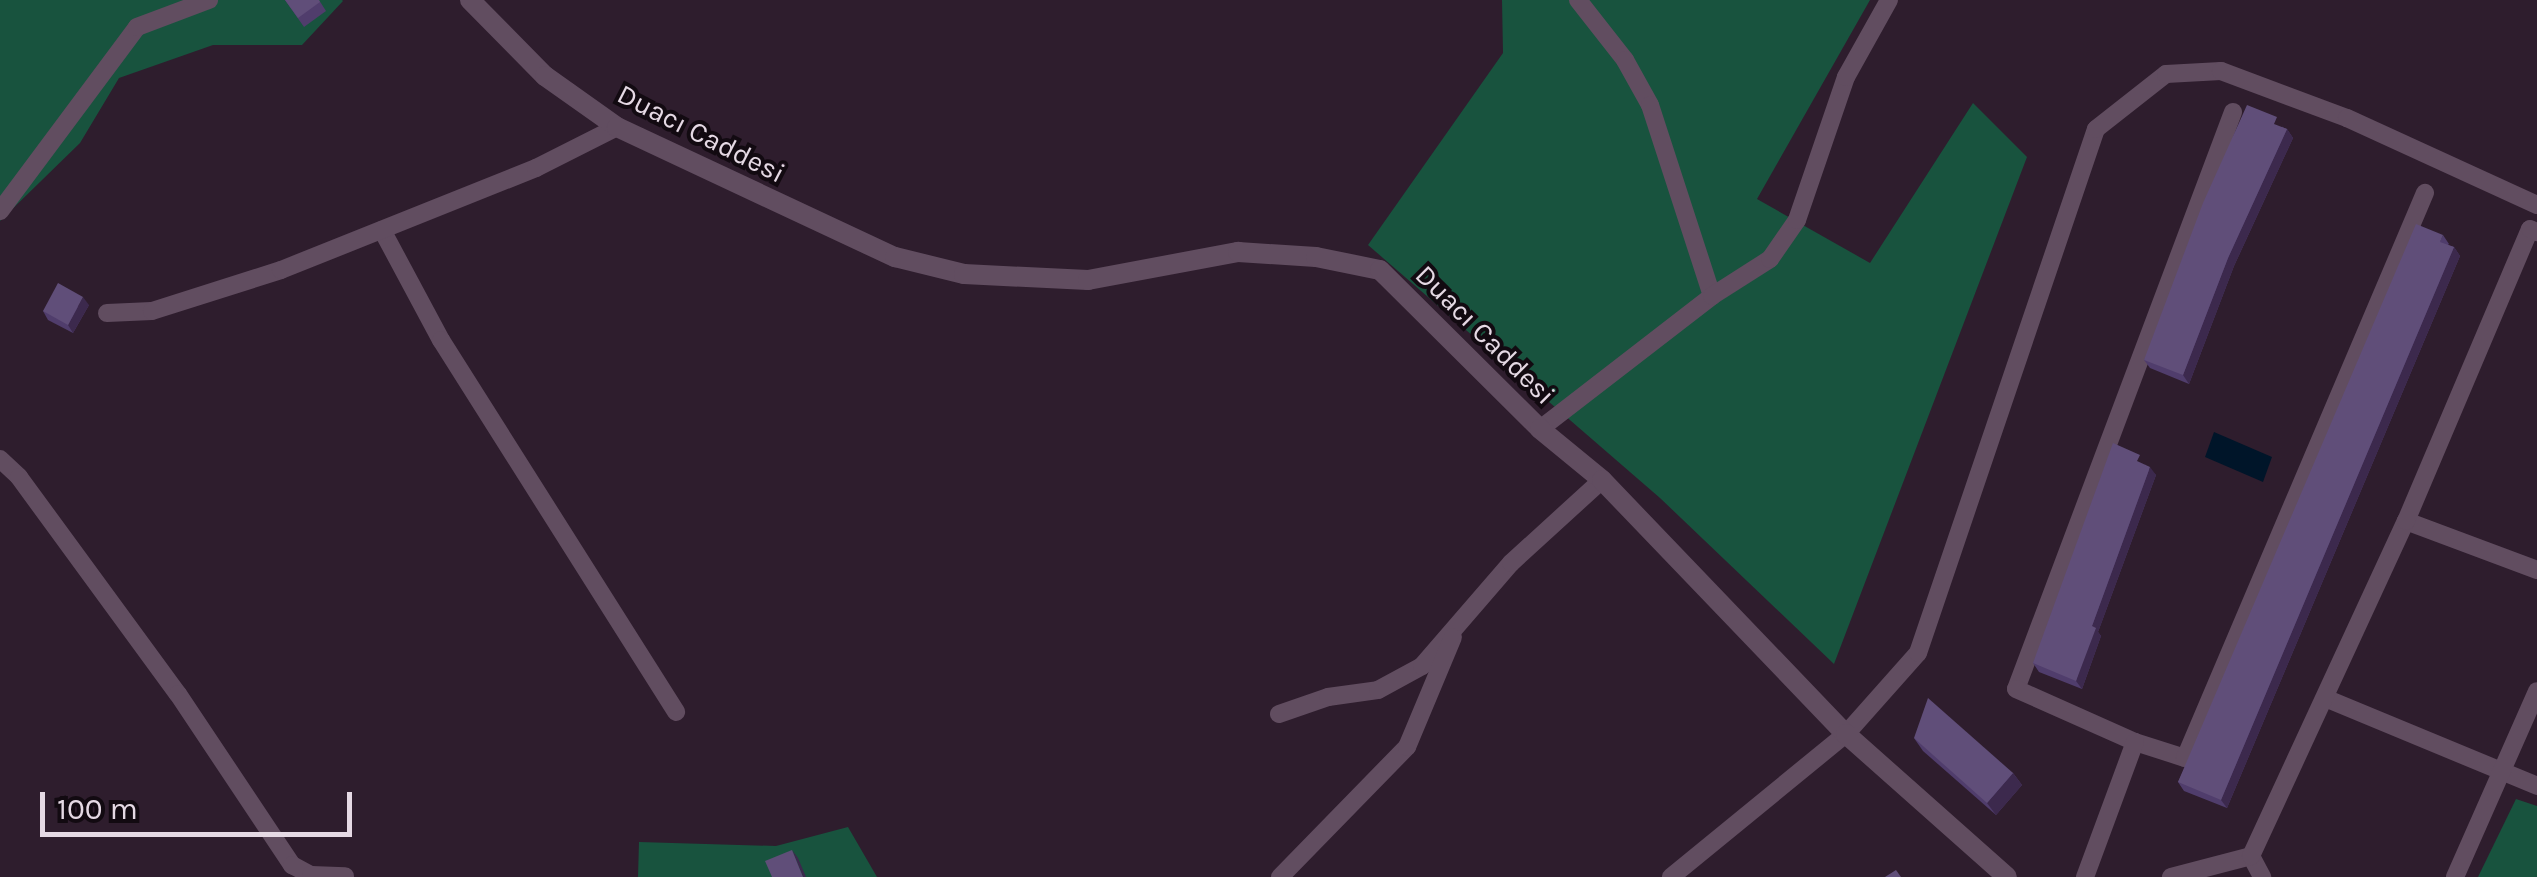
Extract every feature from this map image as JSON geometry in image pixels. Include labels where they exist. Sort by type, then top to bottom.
[{"type":"street","points":[[0,211],[138,27],[209,0]]},
{"type":"street","name":"Duacı Caddesi","points":[[470,0],[545,76],[617,127],[895,257],[964,274],[1088,280],[1238,252],[1316,257],[1380,270],[1540,429],[1602,480],[1846,734],[2008,877]]},
{"type":"street","points":[[1578,0],[1625,60],[1650,104],[1712,296]]},
{"type":"street","points":[[1540,429],[1712,296],[1770,259],[1797,220],[1846,78],[1889,0]]},
{"type":"street","points":[[1671,877],[1846,734],[1918,653],[2096,128],[2166,74],[2220,71],[2347,118],[2537,204]]},
{"type":"street","points":[[2233,112],[2016,689],[2135,742],[2185,758],[2426,193]]},
{"type":"street","points":[[107,313],[152,312],[184,303],[536,168],[617,127]]},
{"type":"street","points":[[2251,856],[2406,520],[2535,226]]},
{"type":"street","points":[[382,230],[442,340],[676,712]]},
{"type":"street","points":[[0,459],[19,477],[178,694],[292,865],[311,875],[345,876]]},
{"type":"street","points":[[1279,714],[1328,696],[1378,690],[1422,666],[1511,563],[1602,480]]},
{"type":"street","points":[[2406,520],[2537,570]]},
{"type":"street","points":[[1280,877],[1408,747],[1457,628]]},
{"type":"street","points":[[2455,877],[2537,692]]},
{"type":"street","points":[[2325,698],[2537,786]]},
{"type":"street","points":[[2085,877],[2135,742]]},
{"type":"street","points":[[2171,877],[2251,856]]},
{"type":"street","points":[[2251,856],[2262,877]]},
{"type":"green space","points":[[0,0],[343,1],[302,45],[213,45],[119,78],[80,143],[0,221]]},
{"type":"green space","points":[[1502,0],[1870,0],[1757,199],[1870,263],[1973,103],[2027,157],[1834,664],[1660,498],[1368,245],[1503,53]]},
{"type":"green space","points":[[2516,799],[2537,806],[2537,877],[2478,877]]},
{"type":"green space","points":[[848,827],[877,877],[638,877],[639,842],[776,846]]},
{"type":"water","points":[[2214,432],[2272,457],[2263,482],[2205,457]]},
{"type":"building","points":[[285,0],[319,0],[320,2],[298,18]]},
{"type":"building","points":[[2247,105],[2277,117],[2274,124],[2287,129],[2228,258],[2183,375],[2144,360],[2203,203]]},
{"type":"building","points":[[2416,224],[2443,235],[2440,242],[2454,247],[2221,800],[2178,782]]},
{"type":"building","points":[[58,283],[83,297],[68,325],[43,311]]},
{"type":"building","points":[[2113,443],[2140,455],[2137,461],[2150,467],[2076,681],[2033,663]]},
{"type":"building","points":[[1928,698],[2013,773],[1987,803],[1914,738]]},
{"type":"building","points":[[792,850],[803,877],[772,877],[765,861]]}]
